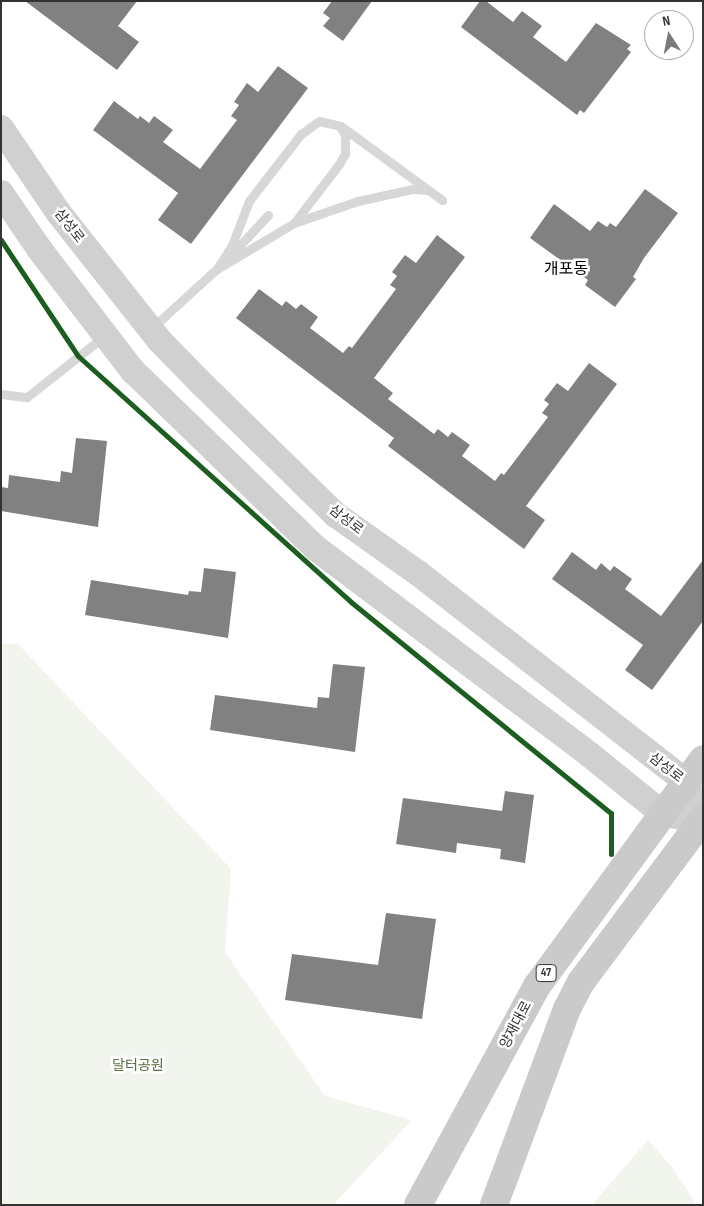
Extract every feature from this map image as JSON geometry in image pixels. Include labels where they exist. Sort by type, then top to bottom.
[{"type":"main road","name":"삼성로","points":[[1,128],[58,212],[150,328],[200,382],[336,515],[418,573],[686,782],[702,820]]},
{"type":"main road","points":[[1,192],[40,250],[133,371],[317,549],[590,755],[663,814],[702,820],[578,988],[567,1008],[494,1205]]},
{"type":"main road","name":"양재대로","points":[[418,1205],[537,986],[703,760]]},
{"type":"lane","points":[[217,269],[232,244],[249,201],[301,134],[319,121],[340,126],[442,200]]},
{"type":"lane","points":[[294,223],[345,154],[345,134],[340,126]]},
{"type":"lane","points":[[217,269],[294,223],[358,200],[412,189],[428,190]]},
{"type":"lane","points":[[150,328],[217,269],[268,215]]},
{"type":"lane","points":[[1,394],[27,397],[105,335]]},
{"type":"green space","name":"달터공원","points":[[17,643],[231,869],[225,952],[325,1096],[412,1120],[333,1205],[1,1205],[1,645]]},
{"type":"green space","points":[[648,1140],[672,1167],[697,1205],[592,1205]]},
{"type":"building","points":[[25,1],[137,1],[118,26],[139,42],[117,70]]},
{"type":"building","points":[[332,1],[372,1],[343,41],[323,26],[330,18],[323,13]]},
{"type":"building","points":[[480,1],[486,1],[513,22],[522,11],[542,26],[533,37],[566,62],[596,23],[631,45],[627,49],[631,52],[584,113],[580,110],[577,115],[461,27]]},
{"type":"building","points":[[278,66],[308,88],[191,244],[158,220],[178,193],[93,130],[114,101],[138,119],[140,116],[149,123],[154,116],[173,130],[163,142],[200,169],[237,120],[231,116],[239,105],[234,102],[247,83],[258,92]]},
{"type":"building","points":[[645,189],[678,213],[644,258],[633,277],[636,279],[615,307],[585,285],[588,280],[530,238],[554,204],[590,231],[598,221],[607,227],[610,223],[616,227]]},
{"type":"building","points":[[437,235],[465,257],[374,378],[393,393],[388,399],[434,434],[438,429],[448,437],[452,432],[470,445],[462,456],[495,481],[501,473],[504,475],[548,417],[542,413],[549,404],[544,400],[557,383],[568,391],[589,363],[617,384],[526,506],[545,520],[524,549],[388,446],[394,438],[236,318],[259,289],[282,306],[286,301],[296,309],[301,304],[318,317],[310,328],[343,353],[349,346],[352,348],[396,289],[390,285],[397,276],[392,272],[405,255],[416,263]]},
{"type":"building","points":[[76,438],[107,441],[98,527],[1,511],[1,487],[8,488],[9,475],[60,482],[61,471],[72,473]]},
{"type":"building","points":[[572,552],[596,570],[601,563],[610,571],[614,566],[632,579],[625,589],[661,616],[703,560],[703,621],[652,690],[625,670],[643,645],[552,579]]},
{"type":"building","points":[[204,568],[236,572],[228,638],[85,615],[91,580],[188,595],[189,591],[201,592]]},
{"type":"building","points":[[333,664],[365,667],[355,752],[210,730],[215,695],[317,708],[318,697],[329,698]]},
{"type":"building","points":[[505,791],[534,795],[525,863],[500,859],[501,849],[457,843],[456,853],[396,844],[403,798],[502,811]]},
{"type":"building","points":[[386,913],[436,919],[422,1019],[285,1000],[292,954],[378,965]]},
{"type":"cycle path","points":[[1,240],[78,356],[351,602],[611,813],[611,854]]},
{"type":"district","name":"개포동","points":[[566,270]]}]
